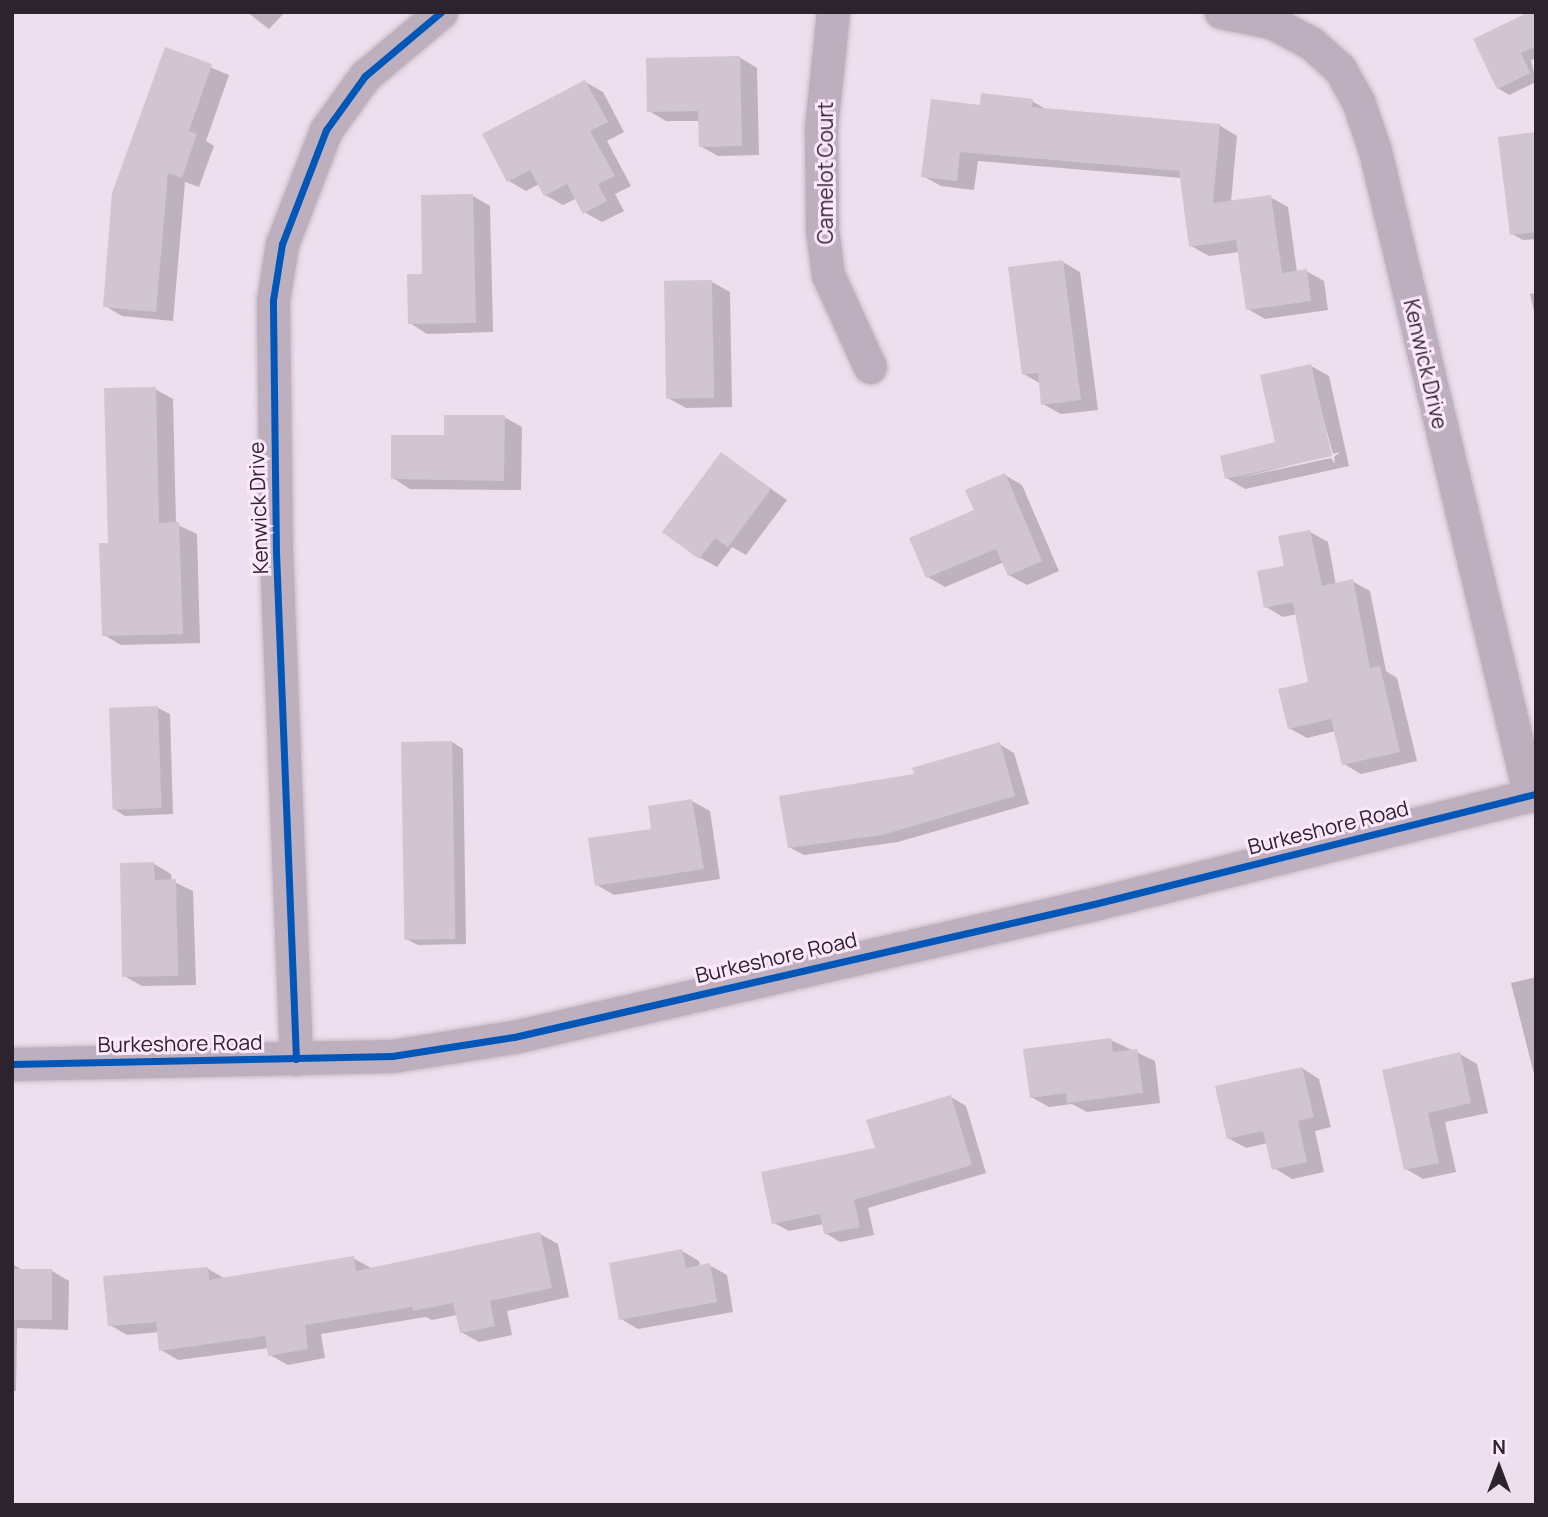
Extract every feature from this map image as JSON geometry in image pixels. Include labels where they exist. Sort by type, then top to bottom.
[{"type":"street","name":"Kenwick Drive","points":[[296,1059],[276,553],[273,300],[282,244],[326,130],[365,76],[441,12]]},
{"type":"street","name":"Camelot Court","points":[[833,12],[821,129],[822,229],[828,275],[870,367]]},
{"type":"street","name":"Kenwick Drive","points":[[1220,12],[1271,22],[1311,43],[1340,69],[1358,102],[1375,151],[1533,795]]},
{"type":"street","name":"Burkeshore Road","points":[[12,1064],[392,1056],[514,1037],[1094,904],[1533,795]]},
{"type":"building","points":[[1529,12],[1536,12],[1536,46],[1521,53],[1530,73],[1497,89],[1473,39]]},
{"type":"building","points":[[165,47],[212,64],[189,131],[197,134],[182,178],[168,173],[156,312],[103,307],[112,193]]},
{"type":"building","points":[[740,56],[742,146],[699,147],[698,111],[647,112],[646,58]]},
{"type":"building","points":[[585,80],[608,122],[590,131],[615,176],[598,184],[607,201],[583,214],[567,184],[544,196],[530,170],[507,182],[482,134]]},
{"type":"building","points":[[981,93],[1033,99],[1032,107],[1220,124],[1213,203],[1271,195],[1282,273],[1307,269],[1311,301],[1246,310],[1236,240],[1189,247],[1179,171],[960,152],[957,181],[921,177],[931,99],[980,105]]},
{"type":"building","points":[[1536,132],[1536,232],[1510,235],[1498,137]]},
{"type":"building","points":[[473,194],[476,323],[408,324],[407,274],[422,274],[421,195]]},
{"type":"building","points":[[1063,260],[1081,400],[1041,405],[1038,373],[1022,375],[1008,267]]},
{"type":"building","points":[[712,280],[714,398],[666,399],[664,281]]},
{"type":"building","points":[[1311,364],[1332,456],[1225,479],[1220,456],[1275,442],[1260,375]]},
{"type":"building","points":[[156,387],[159,523],[179,522],[183,634],[102,636],[99,543],[108,543],[104,388]]},
{"type":"building","points":[[444,415],[505,415],[504,481],[391,479],[391,435],[444,435]]},
{"type":"building","points":[[721,452],[771,489],[728,547],[715,538],[699,559],[662,532]]},
{"type":"building","points":[[1005,473],[1042,561],[1008,576],[996,549],[926,578],[909,538],[974,510],[965,490]]},
{"type":"building","points":[[1310,530],[1322,586],[1353,579],[1370,668],[1380,666],[1400,752],[1342,765],[1331,719],[1288,729],[1278,689],[1308,682],[1293,602],[1264,608],[1257,571],[1284,566],[1278,536]]},
{"type":"building","points":[[158,706],[162,808],[113,810],[109,708]]},
{"type":"building","points":[[452,741],[455,939],[404,940],[401,742]]},
{"type":"building","points":[[1000,742],[1015,796],[882,835],[788,848],[779,796],[914,774],[912,768]]},
{"type":"building","points":[[692,799],[704,869],[595,886],[588,838],[651,829],[648,806]]},
{"type":"building","points":[[154,862],[155,880],[176,879],[178,976],[122,977],[120,863]]},
{"type":"building","points":[[1111,1038],[1113,1052],[1137,1049],[1143,1093],[1067,1103],[1066,1093],[1030,1098],[1023,1049]]},
{"type":"building","points":[[1460,1052],[1471,1103],[1428,1113],[1439,1163],[1404,1170],[1382,1070]]},
{"type":"building","points":[[1302,1067],[1314,1117],[1298,1121],[1307,1162],[1272,1170],[1263,1131],[1227,1139],[1215,1086]]},
{"type":"building","points":[[951,1095],[972,1165],[854,1200],[860,1227],[824,1234],[820,1214],[772,1224],[761,1172],[875,1148],[866,1120]]},
{"type":"building","points":[[540,1232],[552,1288],[490,1301],[495,1326],[460,1333],[453,1303],[413,1311],[412,1307],[305,1325],[308,1349],[268,1356],[265,1336],[159,1351],[156,1322],[108,1326],[103,1276],[208,1267],[209,1280],[354,1256],[356,1271]]},
{"type":"building","points":[[682,1249],[686,1268],[710,1263],[717,1302],[619,1320],[609,1263]]},
{"type":"building","points":[[12,1269],[52,1269],[52,1320],[12,1320]]},
{"type":"cycle path","points":[[296,1059],[276,553],[273,300],[282,244],[326,130],[365,76],[441,12]]},
{"type":"cycle path","points":[[12,1064],[392,1056],[514,1037],[1094,904],[1536,794]]}]
